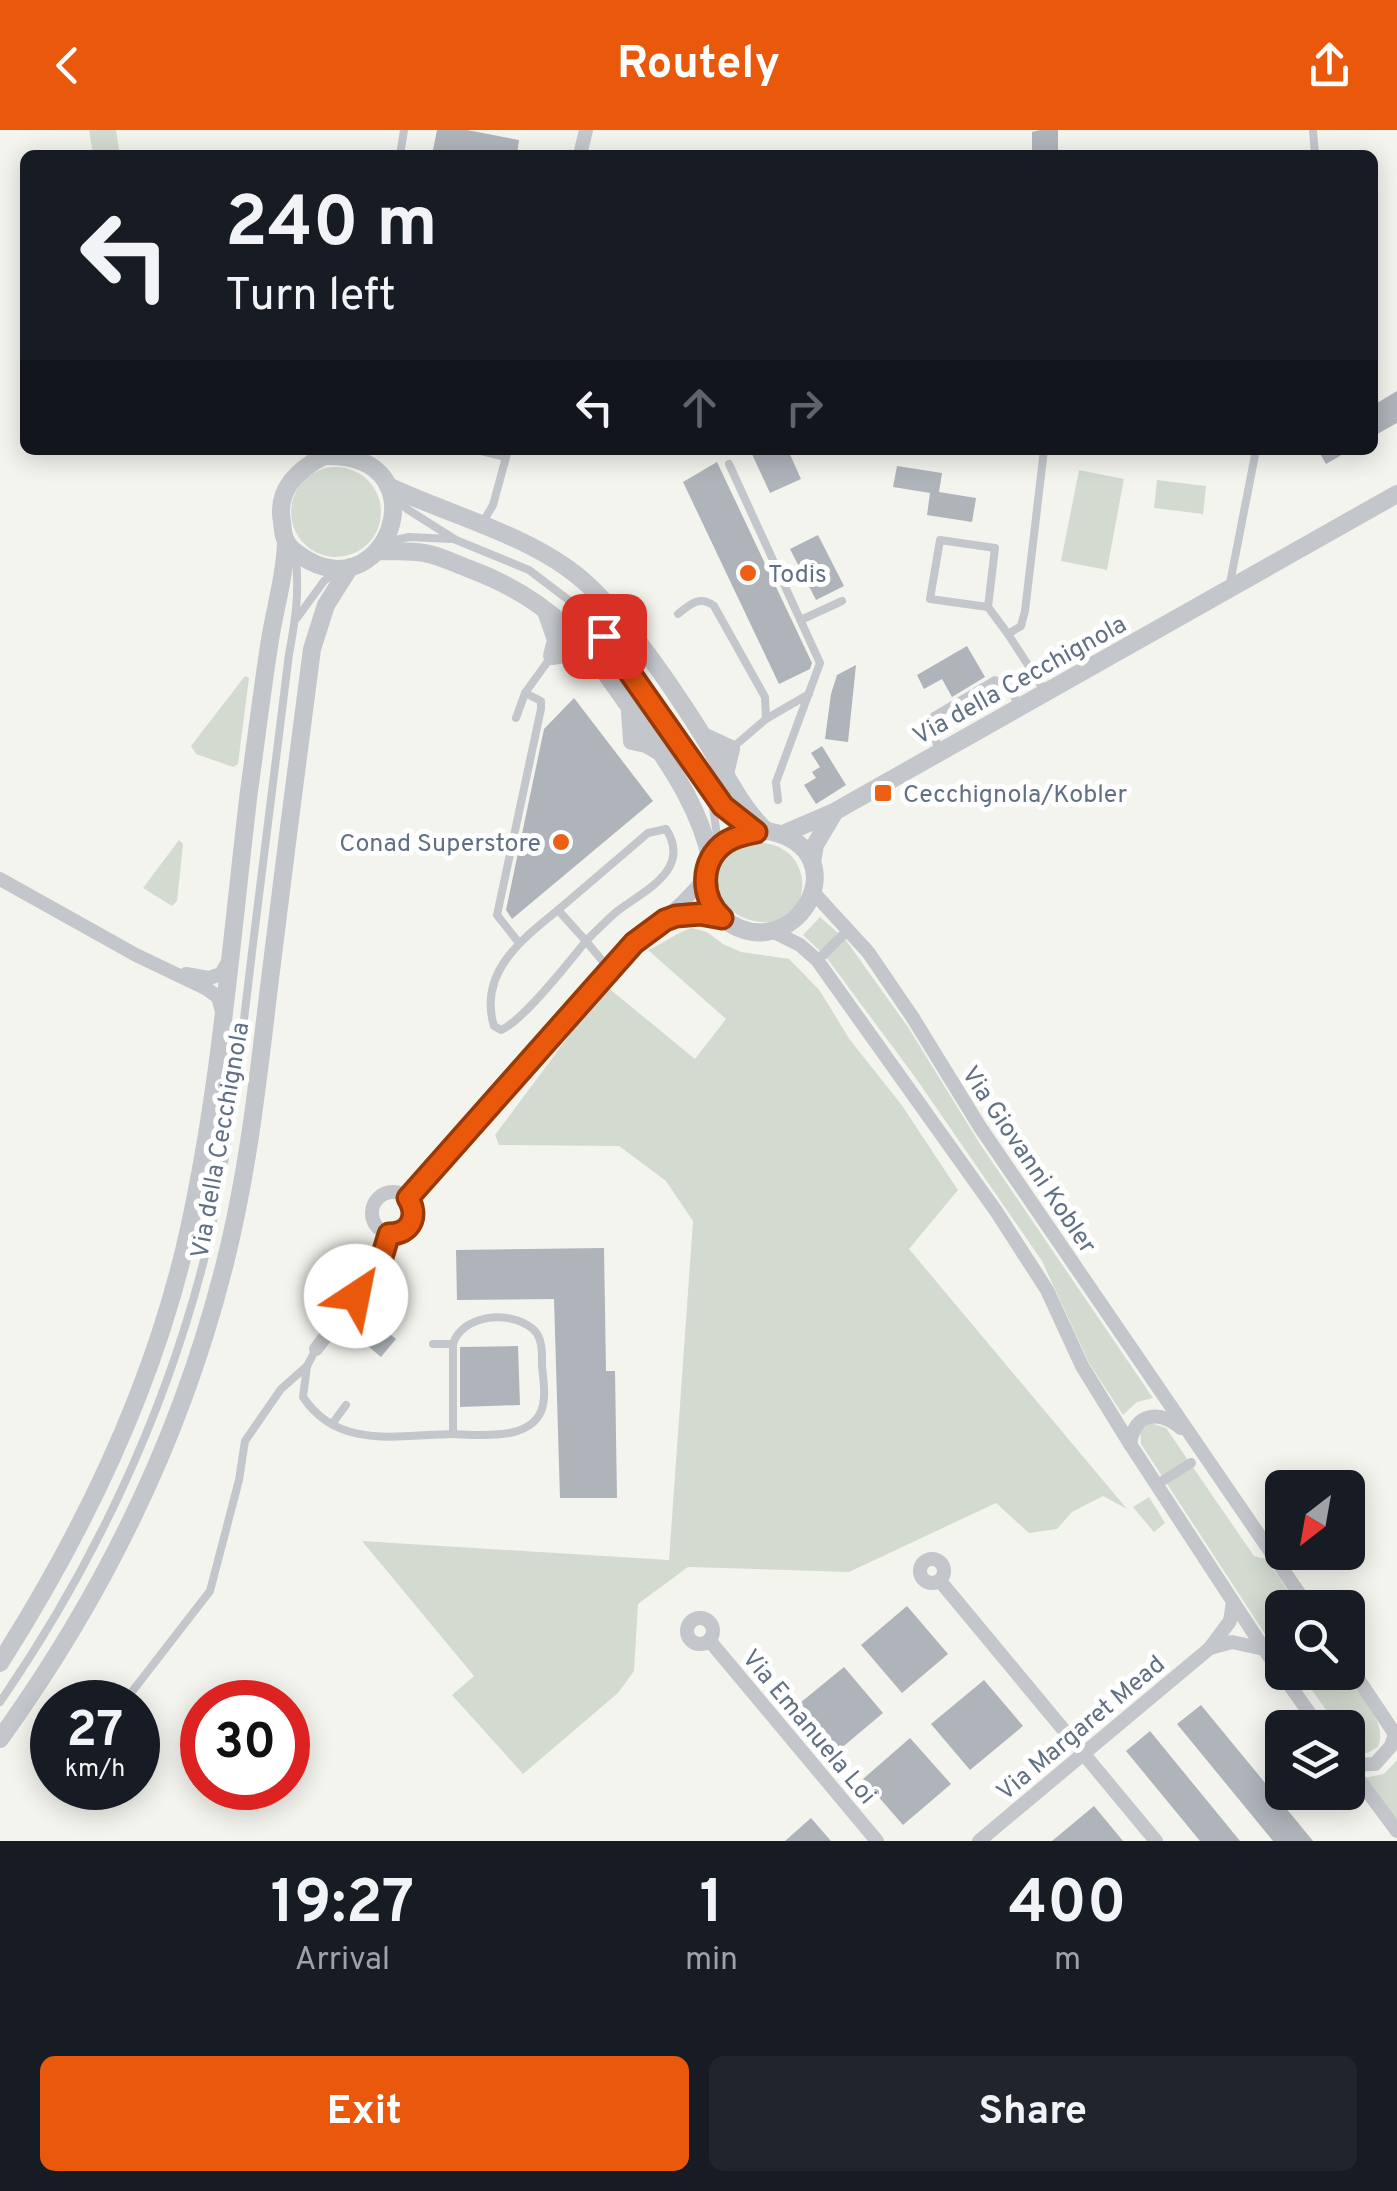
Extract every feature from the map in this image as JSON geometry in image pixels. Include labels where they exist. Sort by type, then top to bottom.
[{"type":"street","points":[[381,547],[395,512],[391,491],[380,476],[355,459],[324,456],[298,471],[282,496],[280,512],[291,548],[323,568],[344,568],[381,547],[424,552],[497,579],[535,600],[568,628],[629,707],[632,741],[660,752],[689,798],[712,862],[706,896],[722,918]]},
{"type":"street","points":[[391,491],[538,551],[585,582],[611,609],[703,735],[740,804],[768,832],[800,845],[812,862]]},
{"type":"street","name":"Via della Cecchignola","points":[[768,832],[834,812],[1397,494]]},
{"type":"street","name":"Via della Cecchignola","points":[[0,1664],[84,1520],[146,1374],[185,1244],[210,1110],[271,635],[291,548]]},
{"type":"street","name":"Via della Cecchignola","points":[[0,1740],[63,1645],[112,1558],[159,1459],[204,1338],[233,1228],[256,1099],[312,649],[326,605],[344,568]]},
{"type":"street","points":[[535,600],[551,620],[556,640],[552,656],[577,652],[599,665]]},
{"type":"street","points":[[703,735],[711,743],[730,749],[725,774]]},
{"type":"street","points":[[770,930],[798,917],[813,892],[814,846],[834,812]]},
{"type":"street","points":[[408,1198],[609,969],[634,943],[665,920],[732,839],[768,832]]},
{"type":"street","points":[[0,879],[218,998],[222,1017]]},
{"type":"street","name":"Via Giovanni Kobler","points":[[813,892],[868,952],[1197,1459],[1295,1590]]},
{"type":"street","points":[[665,920],[700,914],[750,929],[770,930],[790,939],[817,960],[929,1114],[1035,1271],[1082,1366],[1130,1444],[1307,1710]]},
{"type":"street","points":[[823,955],[842,936]]},
{"type":"street","points":[[175,972],[209,978],[221,974],[229,960]]},
{"type":"street","points":[[392,1191],[408,1198],[414,1214],[412,1223],[398,1234],[389,1234],[374,1224],[372,1206],[384,1193],[392,1191]]},
{"type":"street","points":[[316,1349],[380,1264],[389,1234]]},
{"type":"street","name":"Via Giovanni Kobler","points":[[1130,1444],[1139,1421],[1156,1414],[1170,1419],[1182,1430],[1197,1459]]},
{"type":"street","points":[[1164,1480],[1197,1459]]},
{"type":"street","points":[[940,1581],[1156,1841]]},
{"type":"street","name":"Via Margaret Mead","points":[[979,1841],[1210,1648],[1230,1621],[1233,1602]]},
{"type":"street","points":[[0,1648],[17,1637]]},
{"type":"street","name":"Via Emanuela Loi","points":[[708,1640],[878,1841]]},
{"type":"street","points":[[1210,1648],[1232,1642],[1264,1648]]},
{"type":"street","points":[[1365,1689],[1396,1735],[1376,1764],[1365,1765]]},
{"type":"street","points":[[1365,1789],[1397,1831]]},
{"type":"lane","points":[[481,526],[492,505],[506,455]]},
{"type":"lane","points":[[1008,634],[1021,626],[1025,611],[1043,455]]},
{"type":"lane","points":[[1228,590],[1255,455]]},
{"type":"lane","points":[[729,464],[820,663],[776,782],[778,800]]},
{"type":"lane","points":[[391,491],[407,509],[456,540],[528,570],[586,614],[733,816],[768,832]]},
{"type":"lane","points":[[381,547],[410,537],[456,540]]},
{"type":"lane","points":[[988,608],[995,548],[940,540],[930,599],[988,608],[1046,693]]},
{"type":"lane","name":"Via della Cecchignola","points":[[0,1702],[77,1578],[124,1484],[179,1340],[204,1258],[238,1077],[296,618],[299,583],[291,548]]},
{"type":"lane","name":"Via della Cecchignola","points":[[296,618],[324,581],[344,568]]},
{"type":"lane","points":[[803,619],[842,600]]},
{"type":"lane","points":[[678,614],[697,601],[708,601],[714,606],[765,697],[766,719]]},
{"type":"lane","points":[[516,718],[526,693],[552,656]]},
{"type":"lane","points":[[939,752],[931,724],[934,716],[994,680],[1010,688],[1019,706]]},
{"type":"lane","points":[[518,943],[498,915],[541,710],[540,701],[526,693]]},
{"type":"lane","points":[[730,749],[766,719],[809,694]]},
{"type":"lane","points":[[710,788],[712,862]]},
{"type":"lane","points":[[666,829],[673,845],[665,877],[614,914],[508,1028],[501,1030],[494,1026],[489,1010],[492,987],[506,955],[558,910],[648,833],[666,829]]},
{"type":"lane","points":[[558,910],[609,969]]},
{"type":"lane","points":[[316,1349],[308,1366],[303,1399],[348,1434],[360,1436],[504,1433],[525,1428],[536,1419],[544,1401],[541,1343],[531,1327],[505,1319],[479,1320],[460,1329],[452,1344],[454,1434]]},
{"type":"lane","points":[[433,1344],[452,1344]]},
{"type":"lane","points":[[141,1680],[210,1591],[239,1480],[245,1441],[281,1389],[308,1366]]},
{"type":"lane","points":[[332,1424],[346,1405]]},
{"type":"shaded area","points":[[89,130],[116,130],[119,150],[92,150]]},
{"type":"shaded area","points":[[336,467],[353,470],[368,480],[378,495],[378,529],[368,544],[353,554],[336,557],[319,554],[304,544],[294,529],[291,512],[294,495],[304,480],[319,470]]},
{"type":"shaded area","points":[[1079,470],[1124,479],[1107,570],[1061,561]]},
{"type":"shaded area","points":[[1157,480],[1206,486],[1203,514],[1154,508]]},
{"type":"shaded area","points":[[245,676],[249,678],[238,764],[233,767],[196,754],[191,746]]},
{"type":"shaded area","points":[[179,840],[183,844],[177,901],[172,906],[143,888]]},
{"type":"shaded area","points":[[747,843],[771,844],[788,853],[799,867],[799,900],[790,913],[775,921],[740,916],[725,903],[718,890],[720,865],[731,852]]},
{"type":"shaded area","points":[[820,917],[838,933],[821,952],[803,935]]},
{"type":"shaded area","points":[[692,928],[707,932],[741,952],[789,959],[820,991],[850,1040],[901,1104],[958,1190],[909,1249],[1127,1509],[1103,1496],[1072,1512],[1057,1529],[1029,1533],[996,1503],[849,1572],[688,1567],[638,1604],[634,1671],[618,1693],[523,1774],[452,1695],[474,1676],[362,1541],[669,1560],[693,1221],[666,1181],[619,1146],[499,1145],[495,1135],[606,986],[695,1059],[726,1019],[648,950]]},
{"type":"shaded area","points":[[845,939],[908,1027],[980,1144],[1153,1398],[1137,1402],[1123,1415],[1089,1363],[1042,1261],[915,1077],[826,957]]},
{"type":"shaded area","points":[[1151,1423],[1166,1428],[1254,1556],[1265,1559],[1265,1570],[1274,1570],[1287,1590],[1265,1590],[1265,1634],[1141,1444],[1140,1431]]},
{"type":"shaded area","points":[[1149,1497],[1165,1523],[1154,1532],[1133,1507]]},
{"type":"shaded area","points":[[1312,1690],[1357,1690],[1379,1727],[1378,1747],[1365,1753],[1365,1710],[1326,1710]]},
{"type":"shaded area","points":[[1397,1760],[1397,1821],[1365,1781],[1384,1774]]},
{"type":"building","points":[[437,130],[467,130],[519,140],[518,150],[433,150]]},
{"type":"building","points":[[1058,130],[1058,150],[1032,150],[1032,132]]},
{"type":"building","points":[[1397,391],[1397,423],[1378,434],[1378,402]]},
{"type":"building","points":[[752,455],[790,455],[801,479],[770,493]]},
{"type":"building","points":[[1321,455],[1341,455],[1326,464]]},
{"type":"building","name":"Todis","points":[[717,462],[812,663],[810,669],[779,684],[683,482]]},
{"type":"building","points":[[897,466],[942,473],[939,492],[976,498],[972,522],[927,515],[930,493],[893,487]]},
{"type":"building","points":[[818,535],[844,586],[816,600],[790,549]]},
{"type":"building","points":[[967,646],[985,677],[952,697],[942,679],[924,689],[917,675]]},
{"type":"building","points":[[856,665],[848,742],[825,739],[837,675]]},
{"type":"building","name":"Conad Superstore","points":[[574,698],[653,801],[512,919],[506,910],[544,729]]},
{"type":"building","points":[[822,746],[846,785],[816,804],[804,785],[816,778],[812,772],[820,767],[811,753]]},
{"type":"building","points":[[604,1248],[606,1371],[615,1371],[617,1498],[560,1498],[554,1299],[457,1300],[456,1250]]},
{"type":"building","points":[[369,1318],[396,1339],[381,1357],[355,1335]]},
{"type":"building","points":[[518,1346],[520,1405],[460,1407],[460,1347]]},
{"type":"building","points":[[907,1606],[948,1654],[902,1693],[861,1645]]},
{"type":"building","points":[[844,1667],[883,1713],[839,1750],[800,1703]]},
{"type":"building","points":[[984,1680],[1023,1726],[970,1770],[931,1724]]},
{"type":"building","points":[[1201,1705],[1265,1783],[1265,1810],[1287,1810],[1313,1841],[1273,1841],[1177,1724]]},
{"type":"building","points":[[1150,1731],[1240,1841],[1200,1841],[1126,1751]]},
{"type":"building","points":[[910,1738],[951,1784],[903,1825],[863,1779]]},
{"type":"building","points":[[1094,1806],[1123,1841],[1052,1841]]},
{"type":"building","points":[[811,1818],[831,1841],[785,1841]]},
{"type":"place","name":"Todis","points":[[748,573]]},
{"type":"place","name":"Cecchignola/Kobler","points":[[883,793]]},
{"type":"place","name":"Conad Superstore","points":[[561,842]]},
{"type":"route","points":[[356,1296],[380,1264],[389,1234],[398,1234],[412,1223],[413,1206],[408,1198],[618,959],[665,920],[700,914],[722,918],[706,896],[708,868],[725,842],[756,832],[723,806],[604,636]]}]
